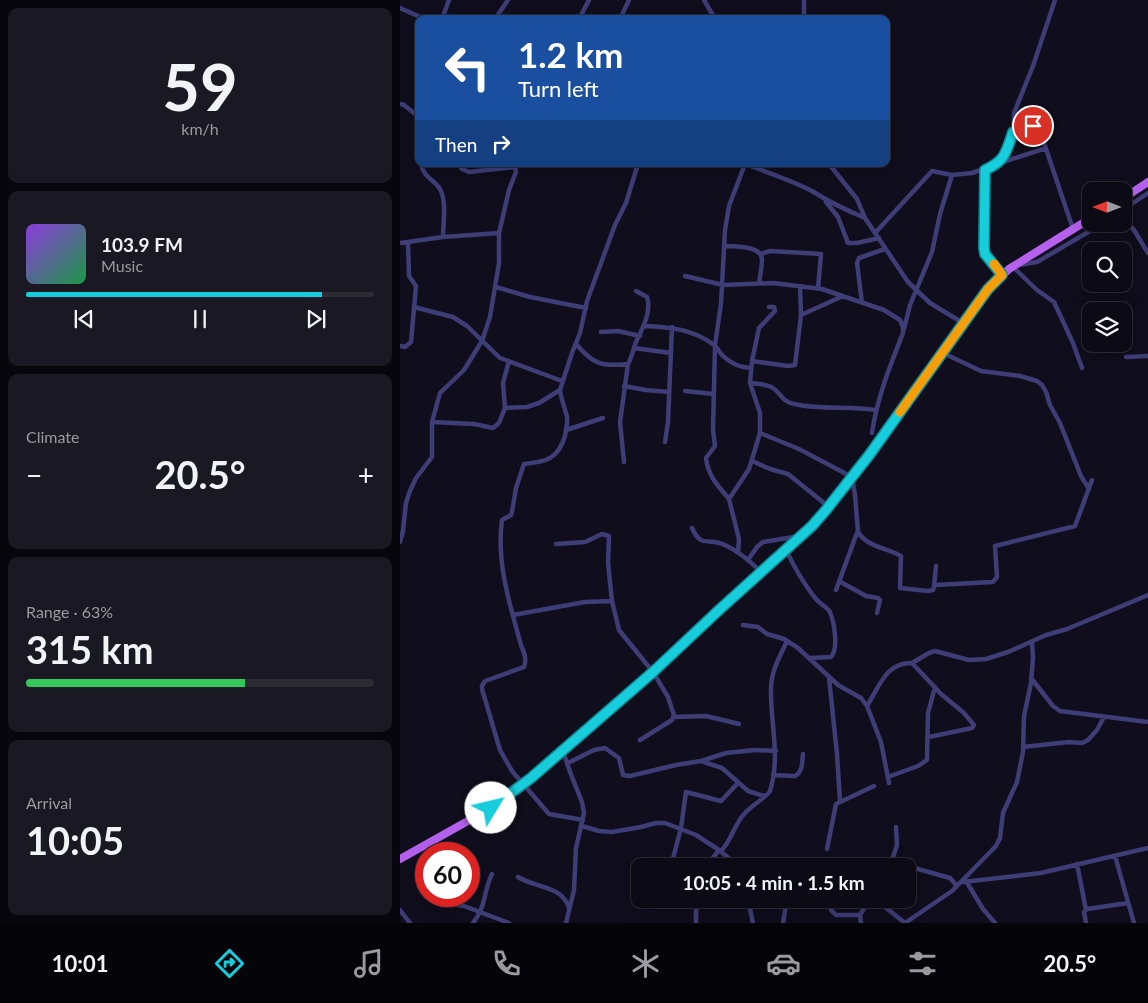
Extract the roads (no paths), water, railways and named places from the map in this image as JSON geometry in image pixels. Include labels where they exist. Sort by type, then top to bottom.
[{"type":"main road","points":[[1132,193],[1148,182]]},
{"type":"main road","points":[[400,859],[491,808],[524,784],[653,672],[802,536],[829,507],[852,477],[988,289],[1002,275],[1082,224]]},
{"type":"street","points":[[443,15],[449,0]]},
{"type":"street","points":[[498,15],[508,0]]},
{"type":"street","points":[[622,15],[629,0]]},
{"type":"street","points":[[704,0],[713,15]]},
{"type":"street","points":[[804,0],[804,15]]},
{"type":"street","points":[[998,164],[1013,132],[1014,112],[1033,66],[1055,0]]},
{"type":"street","points":[[581,15],[586,1]]},
{"type":"street","points":[[400,8],[416,15]]},
{"type":"street","points":[[400,104],[415,114]]},
{"type":"street","points":[[1013,132],[1033,126],[1036,127],[1046,148],[1073,229]]},
{"type":"street","points":[[875,233],[932,171],[936,170],[952,175],[972,173],[1046,148]]},
{"type":"street","points":[[422,167],[425,175],[441,192],[444,207],[443,237]]},
{"type":"street","points":[[461,167],[469,172],[503,167]]},
{"type":"street","points":[[400,542],[406,503],[410,491],[432,454],[432,422],[440,393],[464,370],[482,341],[490,317],[500,264],[500,233],[509,190],[517,167]]},
{"type":"street","points":[[583,820],[549,814],[512,771],[500,750],[482,686],[485,681],[524,667],[525,655],[502,570],[500,536],[502,520],[512,512],[516,488],[524,464],[544,461],[553,457],[559,451],[566,430],[567,420],[560,390],[562,381],[580,333],[586,308],[615,225],[626,203],[637,167]]},
{"type":"street","points":[[738,552],[740,539],[729,499],[713,480],[706,462],[706,455],[715,446],[713,430],[714,345],[720,320],[724,246],[729,206],[745,167]]},
{"type":"street","points":[[754,167],[812,191],[823,199],[865,218]]},
{"type":"street","points":[[830,167],[857,199],[865,218],[915,291],[930,303],[963,323]]},
{"type":"street","points":[[985,170],[984,248],[985,254],[1002,275]]},
{"type":"street","points":[[872,433],[875,410],[887,372],[904,330],[915,291],[932,252],[940,214],[952,175]]},
{"type":"street","points":[[1132,204],[1148,193]]},
{"type":"street","points":[[823,199],[838,217],[848,243],[878,238]]},
{"type":"street","points":[[1132,229],[1148,252]]},
{"type":"street","points":[[1015,266],[1037,262],[1088,232]]},
{"type":"street","points":[[400,243],[443,237],[500,233]]},
{"type":"street","points":[[1142,241],[1148,242]]},
{"type":"street","points":[[400,346],[405,347],[411,342],[416,286],[409,276],[408,242]]},
{"type":"street","points":[[724,246],[743,247],[760,254],[762,258],[759,283]]},
{"type":"street","points":[[862,303],[858,260],[860,256],[885,249]]},
{"type":"street","points":[[760,254],[770,252],[821,254],[818,289]]},
{"type":"street","points":[[1015,266],[1037,290],[1054,302],[1082,368]]},
{"type":"street","points":[[685,276],[723,285],[773,283],[818,289],[884,310],[900,320],[904,330]]},
{"type":"street","points":[[752,361],[777,365],[796,365],[801,315],[800,286]]},
{"type":"street","points":[[496,287],[530,298],[586,308]]},
{"type":"street","points":[[624,462],[620,422],[624,386],[628,364],[644,326],[649,302],[647,298],[636,291]]},
{"type":"street","points":[[801,315],[843,296]]},
{"type":"street","points":[[414,307],[453,317],[467,326],[500,358],[562,381]]},
{"type":"street","points":[[729,499],[746,475],[760,433],[760,413],[750,384],[751,368],[759,328],[775,311],[774,307],[769,307]]},
{"type":"street","points":[[644,326],[672,327],[690,331],[714,345],[733,364],[742,368],[751,368]]},
{"type":"street","points":[[665,442],[668,422],[672,327]]},
{"type":"street","points":[[601,332],[618,331],[640,336]]},
{"type":"street","points":[[576,344],[597,363],[628,364]]},
{"type":"street","points":[[634,348],[671,353]]},
{"type":"street","points":[[942,353],[981,371],[1020,376],[1038,381],[1046,392],[1081,476],[1089,490]]},
{"type":"street","points":[[1126,357],[1148,356]]},
{"type":"street","points":[[432,422],[474,424],[493,428],[498,423],[505,408],[503,383],[509,361]]},
{"type":"street","points":[[750,384],[773,388],[784,401],[794,404],[875,410]]},
{"type":"street","points":[[624,386],[669,392]]},
{"type":"street","points":[[505,408],[527,407],[539,403],[560,390]]},
{"type":"street","points":[[685,391],[714,394]]},
{"type":"street","points":[[566,430],[603,418]]},
{"type":"street","points":[[760,433],[799,449],[852,477],[858,530],[861,537],[870,543],[902,556],[900,588],[933,590],[936,566]]},
{"type":"street","points":[[752,461],[788,474],[829,507]]},
{"type":"street","points":[[934,586],[994,582],[997,577],[994,546],[1073,527],[1078,522],[1092,480]]},
{"type":"street","points":[[692,528],[695,535],[701,541],[724,544],[738,552],[761,572]]},
{"type":"street","points":[[836,590],[858,530]]},
{"type":"street","points":[[556,544],[585,542],[602,534],[609,536],[608,563],[612,601],[619,630],[653,672],[668,697],[674,717]]},
{"type":"street","points":[[748,560],[763,542],[802,536]]},
{"type":"street","points":[[786,549],[808,589],[817,601],[829,611],[835,636],[835,650],[831,657],[808,658]]},
{"type":"street","points":[[839,581],[866,596],[878,598],[880,600],[877,613]]},
{"type":"street","points":[[867,706],[891,669],[904,663],[912,663],[929,653],[935,651],[969,660],[986,658],[1008,652],[1148,595]]},
{"type":"street","points":[[513,615],[585,602],[612,601]]},
{"type":"street","points":[[743,625],[758,627],[767,634],[787,641],[829,678],[860,698],[867,706],[881,742],[888,783]]},
{"type":"street","points":[[714,858],[727,843],[738,820],[756,802],[767,797],[770,792],[776,763],[771,688],[773,674],[787,641]]},
{"type":"street","points":[[886,908],[905,923],[938,902],[964,882],[996,846],[1000,838],[1002,813],[1017,782],[1023,748],[1024,716],[1033,657],[1032,642]]},
{"type":"street","points":[[912,663],[974,725],[972,728],[929,738]]},
{"type":"street","points":[[829,678],[838,754],[840,801]]},
{"type":"street","points":[[1031,678],[1053,706],[1060,711],[1148,722]]},
{"type":"street","points":[[888,777],[926,762],[929,755],[929,706],[935,687]]},
{"type":"street","points":[[640,740],[674,717],[706,716],[739,724]]},
{"type":"street","points":[[1023,748],[1069,742],[1082,743],[1088,740],[1097,730],[1104,717]]},
{"type":"street","points":[[568,763],[601,748],[605,748],[617,756],[622,773],[625,776],[701,761],[726,753],[755,750],[776,751]]},
{"type":"street","points":[[563,751],[582,802],[583,820],[576,848],[574,890],[566,923]]},
{"type":"street","points":[[773,774],[798,774],[801,770],[803,754]]},
{"type":"street","points":[[701,761],[722,768],[738,783],[756,794],[767,797]]},
{"type":"street","points":[[673,858],[681,828],[686,792],[720,801],[738,783]]},
{"type":"street","points":[[827,849],[834,808],[840,801],[874,786]]},
{"type":"street","points":[[582,826],[599,831],[612,832],[659,822],[681,828],[696,835],[729,858]]},
{"type":"street","points":[[894,858],[897,845],[896,827]]},
{"type":"street","points":[[964,882],[1041,873],[1148,848]]},
{"type":"street","points":[[1115,856],[1134,923]]},
{"type":"street","points":[[1077,864],[1086,910],[1084,914],[1086,923]]},
{"type":"street","points":[[916,869],[941,874],[950,878],[957,886]]},
{"type":"street","points":[[473,923],[481,912],[488,880],[492,874]]},
{"type":"street","points":[[518,877],[527,882],[556,891],[566,899],[569,908]]},
{"type":"street","points":[[964,882],[995,923]]},
{"type":"street","points":[[1086,910],[1128,903]]},
{"type":"street","points":[[467,907],[509,923]]},
{"type":"street","points":[[696,923],[697,908]]},
{"type":"street","points":[[750,908],[753,923]]},
{"type":"street","points":[[784,923],[786,908]]},
{"type":"street","points":[[831,908],[836,915],[860,915]]},
{"type":"street","points":[[861,923],[860,915],[864,908]]},
{"type":"street","points":[[400,910],[410,923]]}]
